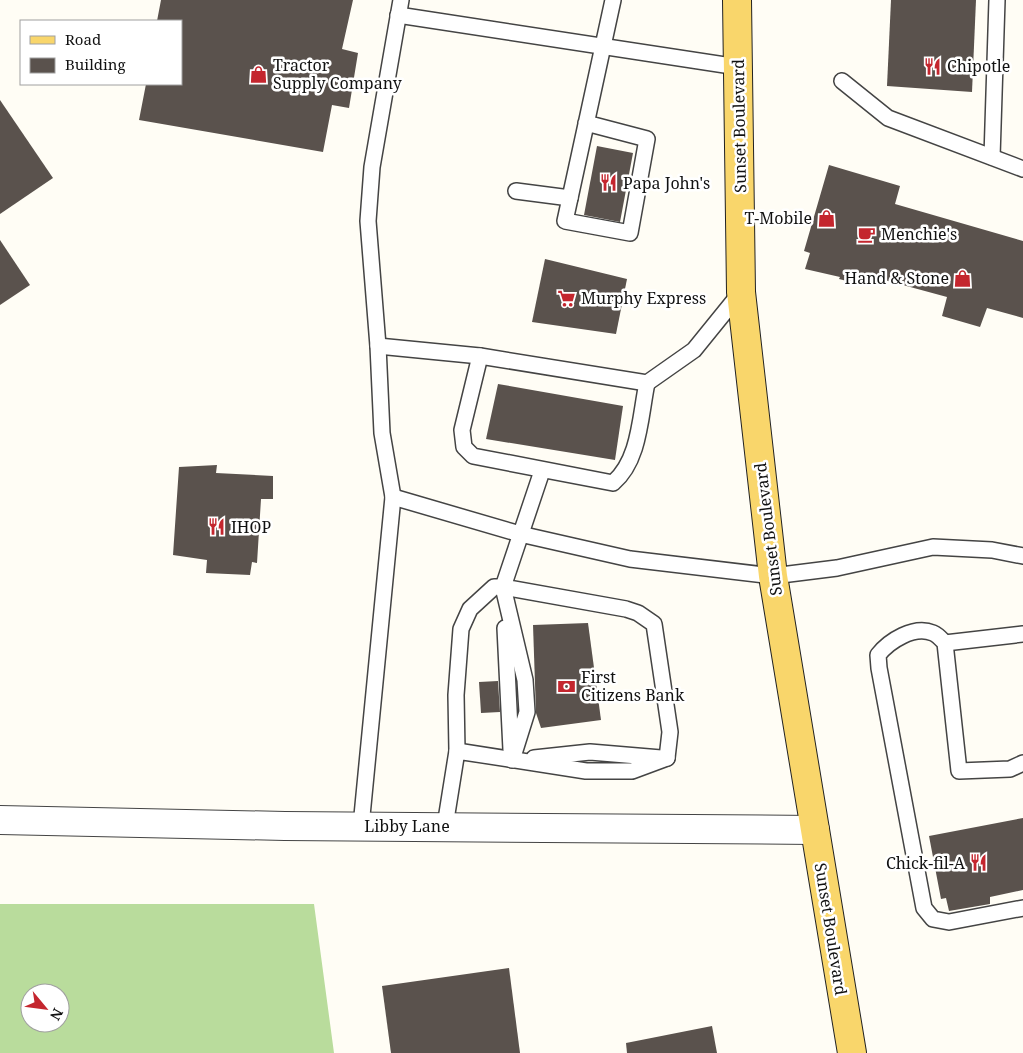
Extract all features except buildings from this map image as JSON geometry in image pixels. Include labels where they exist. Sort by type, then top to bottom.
[{"type":"main road","name":"Sunset Boulevard","points":[[738,0],[741,292],[772,576],[852,1053]]},
{"type":"street","name":"Libby Lane","points":[[0,820],[361,826],[815,830]]},
{"type":"lane","points":[[586,123],[647,139],[630,233],[565,221],[602,47],[613,0]]},
{"type":"lane","points":[[992,157],[998,0]]},
{"type":"lane","points":[[361,826],[393,497],[382,433],[378,346],[368,221],[372,167],[399,7],[602,47],[738,67]]},
{"type":"lane","points":[[842,81],[888,118],[1023,169]]},
{"type":"lane","points":[[516,191],[570,198]]},
{"type":"lane","points":[[480,356],[462,430],[464,448],[473,456],[613,483],[623,474],[631,461],[647,383],[694,350],[741,292]]},
{"type":"lane","points":[[378,346],[480,356],[647,383]]},
{"type":"lane","points":[[512,760],[503,587],[542,470]]},
{"type":"lane","points":[[393,497],[520,534],[630,559],[772,576],[837,568],[933,547],[992,550],[1023,556]]},
{"type":"lane","points":[[445,826],[457,752],[456,694],[461,629],[470,609],[494,587],[503,587],[626,609],[638,613],[654,624],[670,732],[667,758],[632,770],[586,772],[457,752]]},
{"type":"lane","points":[[1023,763],[1010,768],[959,772],[946,643],[934,633],[922,631],[904,635],[888,643],[878,655],[924,908],[933,919],[949,922],[1023,908]]},
{"type":"lane","points":[[946,643],[1023,634]]},
{"type":"green space","points":[[0,904],[314,904],[334,1053],[0,1053]]},
{"type":"place","name":"Chipotle","points":[[933,66]]},
{"type":"place","name":"Tractor Supply Company","points":[[259,74]]},
{"type":"place","name":"Papa John's","points":[[609,183]]},
{"type":"place","name":"T-Mobile","points":[[826,218]]},
{"type":"place","name":"Menchie's","points":[[867,234]]},
{"type":"place","name":"Hand & Stone","points":[[963,278]]},
{"type":"place","name":"Murphy Express","points":[[567,298]]},
{"type":"place","name":"IHOP","points":[[217,527]]},
{"type":"place","name":"First Citizens Bank","points":[[567,686]]},
{"type":"place","name":"Chick-fil-A","points":[[979,863]]}]
